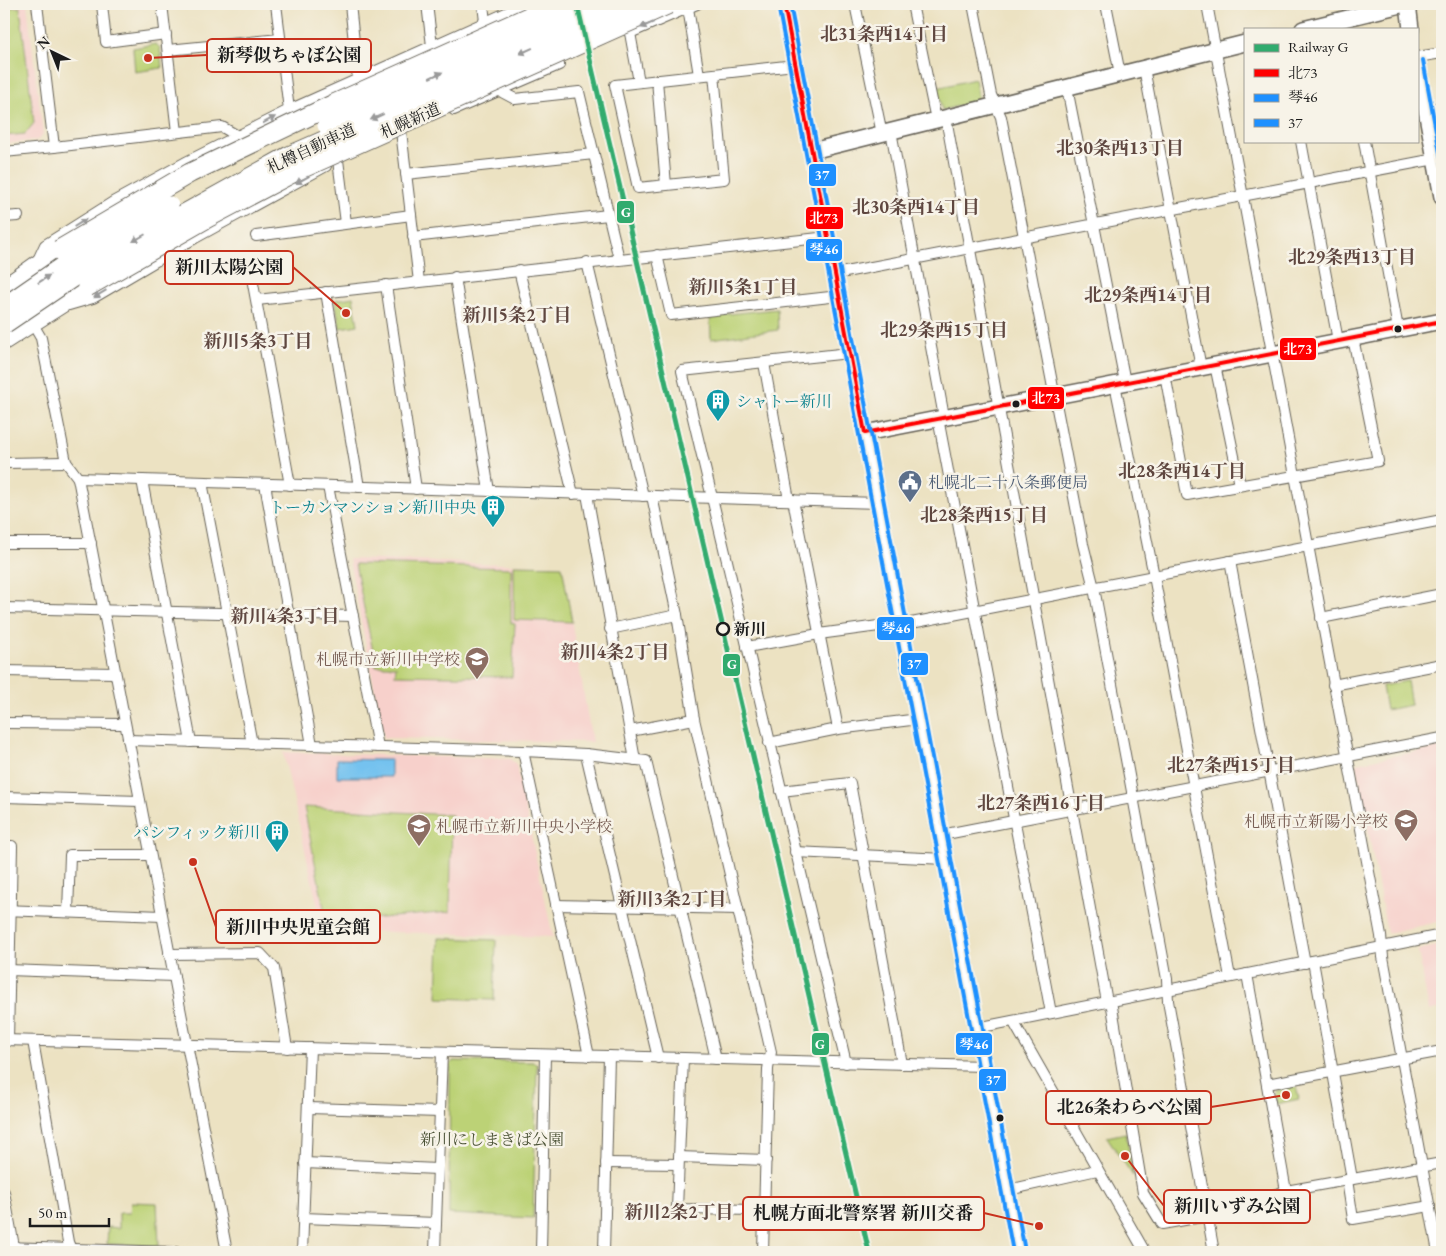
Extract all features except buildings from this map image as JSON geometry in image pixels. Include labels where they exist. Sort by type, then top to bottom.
[{"type":"highway","points":[[4,289],[59,250],[190,173],[343,100],[557,4]]},
{"type":"highway","name":"札樽自動車道","points":[[4,307],[68,262],[287,144],[595,4]]},
{"type":"highway","name":"札樽自動車道","points":[[4,324],[85,269],[289,156],[635,4]]},
{"type":"highway","name":"札幌新道","points":[[4,340],[87,287],[208,218],[294,172],[669,4]]},
{"type":"main road","points":[[784,4],[1020,1252]]},
{"type":"main road","points":[[1311,28],[1342,24],[1407,4],[1411,28]]},
{"type":"main road","points":[[812,151],[1244,43]]},
{"type":"main road","points":[[1418,67],[1438,164],[1442,197]]},
{"type":"main road","points":[[865,433],[1442,321]]},
{"type":"street","points":[[37,4],[54,147]]},
{"type":"street","points":[[102,4],[106,42],[166,34]]},
{"type":"street","points":[[162,4],[177,132]]},
{"type":"street","points":[[276,4],[289,110]]},
{"type":"street","points":[[350,4],[358,80]]},
{"type":"street","points":[[427,4],[432,46]]},
{"type":"street","points":[[483,4],[485,22]]},
{"type":"street","points":[[34,267],[45,245],[113,202],[289,110],[526,4]]},
{"type":"street","points":[[47,311],[93,298],[195,238],[338,160],[559,65],[539,4]]},
{"type":"street","points":[[616,4],[630,33],[639,82]]},
{"type":"street","points":[[855,4],[915,259],[974,611],[1051,1013]]},
{"type":"street","points":[[912,4],[941,119],[970,248],[1143,1193],[1162,1224],[1207,1216],[1286,1191],[1442,1163]]},
{"type":"street","points":[[973,4],[991,96],[1002,117],[1083,544],[1094,588],[1134,798],[1214,1252]]},
{"type":"street","points":[[1106,4],[1120,74]]},
{"type":"street","points":[[1207,4],[1438,1252]]},
{"type":"street","points":[[630,33],[693,6],[699,75]]},
{"type":"street","points":[[168,50],[280,39]]},
{"type":"street","points":[[1418,57],[1442,53]]},
{"type":"street","points":[[714,74],[724,179],[638,188],[615,85],[699,75],[795,65]]},
{"type":"street","points":[[1144,68],[1170,209],[1208,366],[1240,485]]},
{"type":"street","points":[[656,80],[666,185]]},
{"type":"street","points":[[1067,88],[1095,224],[1120,383],[1154,576],[1230,977]]},
{"type":"street","points":[[500,91],[515,99],[580,92],[619,259]]},
{"type":"street","points":[[1426,110],[1442,108]]},
{"type":"street","points":[[4,152],[222,127],[238,136]]},
{"type":"street","points":[[402,131],[419,282]]},
{"type":"street","points":[[1165,374],[1187,496],[1378,461],[1345,340],[1302,142]]},
{"type":"street","points":[[1364,142],[1398,329]]},
{"type":"street","points":[[406,174],[594,154]]},
{"type":"street","points":[[338,160],[346,223]]},
{"type":"street","points":[[835,274],[1369,171],[1438,164]]},
{"type":"street","points":[[256,236],[411,215]]},
{"type":"street","points":[[414,237],[608,215]]},
{"type":"street","points":[[4,217],[18,216]]},
{"type":"street","points":[[257,300],[828,236]]},
{"type":"street","points":[[657,255],[671,315],[839,296]]},
{"type":"street","points":[[249,262],[290,485]]},
{"type":"street","points":[[587,262],[677,614],[694,719],[771,1052],[769,1061],[763,1252]]},
{"type":"street","points":[[519,270],[573,494]]},
{"type":"street","points":[[455,278],[489,491]]},
{"type":"street","points":[[386,285],[416,489]]},
{"type":"street","points":[[326,292],[359,487]]},
{"type":"street","points":[[31,322],[41,338],[66,462],[78,478],[227,1252]]},
{"type":"street","points":[[846,1063],[682,370],[849,354]]},
{"type":"street","points":[[764,363],[838,729]]},
{"type":"street","points":[[4,462],[66,462]]},
{"type":"street","points":[[78,478],[878,503]]},
{"type":"street","points":[[142,480],[191,742]]},
{"type":"street","points":[[202,482],[252,744]]},
{"type":"street","points":[[264,484],[312,745]]},
{"type":"street","points":[[328,486],[378,747]]},
{"type":"street","points":[[587,494],[610,629],[636,760]]},
{"type":"street","points":[[747,647],[819,634],[901,624],[974,611],[1442,520]]},
{"type":"street","points":[[4,543],[91,544]]},
{"type":"street","points":[[1230,561],[1270,771],[1309,962],[1334,1072],[1353,1218],[1430,1206]]},
{"type":"street","points":[[1321,618],[1442,594]]},
{"type":"street","points":[[4,608],[353,616]]},
{"type":"street","points":[[610,629],[677,614]]},
{"type":"street","points":[[1333,685],[1442,664]]},
{"type":"street","points":[[4,671],[115,672]]},
{"type":"street","points":[[770,743],[838,729],[919,718]]},
{"type":"street","points":[[630,731],[694,719]]},
{"type":"street","points":[[4,723],[125,724]]},
{"type":"street","points":[[941,835],[1442,738]]},
{"type":"street","points":[[128,740],[522,751],[586,754],[646,761],[716,1059]]},
{"type":"street","points":[[522,751],[589,1056]]},
{"type":"street","points":[[586,754],[658,1058]]},
{"type":"street","points":[[781,790],[850,783],[902,1064]]},
{"type":"street","points":[[4,797],[140,800]]},
{"type":"street","points":[[4,846],[12,846],[7,910],[6,1040],[984,1066]]},
{"type":"street","points":[[795,852],[946,859]]},
{"type":"street","points":[[68,912],[70,855],[150,855]]},
{"type":"street","points":[[556,905],[738,909]]},
{"type":"street","points":[[7,910],[162,916]]},
{"type":"street","points":[[977,1028],[1442,935]]},
{"type":"street","points":[[169,954],[260,953],[274,968],[287,1048]]},
{"type":"street","points":[[8,970],[174,976]]},
{"type":"street","points":[[1247,974],[1286,1191]]},
{"type":"street","points":[[1013,1021],[1096,1170],[1145,1252]]},
{"type":"street","points":[[33,1041],[68,1242],[72,1251]]},
{"type":"street","points":[[302,1252],[310,1048]]},
{"type":"street","points":[[1267,1084],[1442,1051]]},
{"type":"street","points":[[435,1252],[442,1052]]},
{"type":"street","points":[[541,1252],[545,1055]]},
{"type":"street","points":[[604,1252],[609,1056]]},
{"type":"street","points":[[683,1058],[677,1209],[764,1210]]},
{"type":"street","points":[[309,1108],[440,1112]]},
{"type":"street","points":[[606,1163],[678,1160],[766,1160]]},
{"type":"street","points":[[305,1164],[438,1169]]},
{"type":"street","points":[[1008,1190],[1096,1170]]},
{"type":"street","points":[[4,1192],[11,1249],[176,1252]]},
{"type":"street","points":[[303,1218],[436,1223]]},
{"type":"shaded area","points":[[4,4],[27,4],[43,134],[38,140],[4,144]]},
{"type":"shaded area","name":"札幌市立新川中学校","points":[[349,559],[562,566],[592,742],[384,738]]},
{"type":"shaded area","name":"札幌市立新陽小学校","points":[[1442,747],[1442,921],[1387,933],[1356,763]]},
{"type":"shaded area","name":"札幌市立新川中央小学校","points":[[283,752],[510,759],[516,764],[553,937],[323,930]]},
{"type":"shaded area","points":[[1442,945],[1442,1008],[1429,1011],[1418,950]]},
{"type":"green space","points":[[20,7],[34,123],[25,134],[4,136],[4,8]]},
{"type":"green space","points":[[156,44],[160,48],[162,68],[135,72],[133,48]]},
{"type":"green space","points":[[975,79],[979,101],[942,110],[937,88]]},
{"type":"green space","points":[[353,297],[358,325],[340,328],[335,300]]},
{"type":"green space","points":[[777,309],[778,330],[711,339],[710,316]]},
{"type":"green space","points":[[355,564],[511,568],[511,623],[515,624],[512,677],[395,675],[396,666],[376,666]]},
{"type":"green space","points":[[514,565],[562,566],[572,622],[514,620]]},
{"type":"green space","points":[[1407,681],[1411,705],[1386,710],[1382,686]]},
{"type":"green space","points":[[304,807],[452,815],[450,912],[334,922],[326,918]]},
{"type":"green space","points":[[439,938],[496,940],[494,1000],[437,998]]},
{"type":"green space","name":"新川にしまきば公園","points":[[453,1061],[533,1062],[537,1065],[533,1218],[449,1214],[450,1065]]},
{"type":"green space","points":[[1296,1086],[1299,1099],[1276,1104],[1274,1091]]},
{"type":"green space","points":[[1126,1133],[1133,1176],[1107,1137]]},
{"type":"green space","points":[[131,1202],[157,1203],[159,1246],[107,1244],[108,1227],[119,1228],[119,1213],[130,1213]]},
{"type":"water","points":[[337,759],[391,760],[391,777],[337,777]]},
{"type":"rail line","name":"G","points":[[577,4],[869,1252]]},
{"type":"transit line","name":"北73","points":[[784,4],[865,433]]},
{"type":"transit line","name":"37","points":[[790,4],[1025,1251]]},
{"type":"transit line","name":"琴46","points":[[778,5],[1013,1252]]},
{"type":"transit line","name":"37","points":[[1423,60],[1442,164]]},
{"type":"transit line","name":"北73","points":[[865,433],[1442,321]]},
{"type":"place","name":"新琴似ちゃぼ公園","points":[[148,58]]},
{"type":"place","name":"新川太陽公園","points":[[346,313]]},
{"type":"place","name":"シャトー新川","points":[[718,422]]},
{"type":"place","name":"札幌北二十八条郵便局","points":[[910,503]]},
{"type":"place","name":"トーカンマンション新川中央","points":[[493,528]]},
{"type":"place","name":"新川","points":[[723,629]]},
{"type":"place","name":"札幌市立新川中学校","points":[[477,680]]},
{"type":"place","name":"札幌市立新陽小学校","points":[[1406,842]]},
{"type":"place","name":"札幌市立新川中央小学校","points":[[419,847]]},
{"type":"place","name":"パシフィック新川","points":[[277,853]]},
{"type":"place","name":"新川中央児童会館","points":[[193,862]]},
{"type":"place","name":"北26条わらべ公園","points":[[1286,1095]]},
{"type":"place","name":"新川いずみ公園","points":[[1125,1156]]},
{"type":"place","name":"札幌方面北警察署 新川交番","points":[[1039,1226]]},
{"type":"district","name":"北31条西14丁目","points":[[884,34]]},
{"type":"district","name":"北30条西13丁目","points":[[1120,148]]},
{"type":"district","name":"北30条西14丁目","points":[[916,207]]},
{"type":"district","name":"北29条西13丁目","points":[[1352,257]]},
{"type":"district","name":"新川5条1丁目","points":[[743,287]]},
{"type":"district","name":"北29条西14丁目","points":[[1148,295]]},
{"type":"district","name":"新川5条2丁目","points":[[517,315]]},
{"type":"district","name":"北29条西15丁目","points":[[944,330]]},
{"type":"district","name":"新川5条3丁目","points":[[258,341]]},
{"type":"district","name":"北28条西14丁目","points":[[1182,471]]},
{"type":"district","name":"北28条西15丁目","points":[[984,515]]},
{"type":"district","name":"新川4条3丁目","points":[[285,616]]},
{"type":"district","name":"新川4条2丁目","points":[[615,652]]},
{"type":"district","name":"北27条西15丁目","points":[[1231,765]]},
{"type":"district","name":"北27条西16丁目","points":[[1041,803]]},
{"type":"district","name":"新川3条2丁目","points":[[672,899]]},
{"type":"district","name":"新川2条2丁目","points":[[679,1212]]}]
